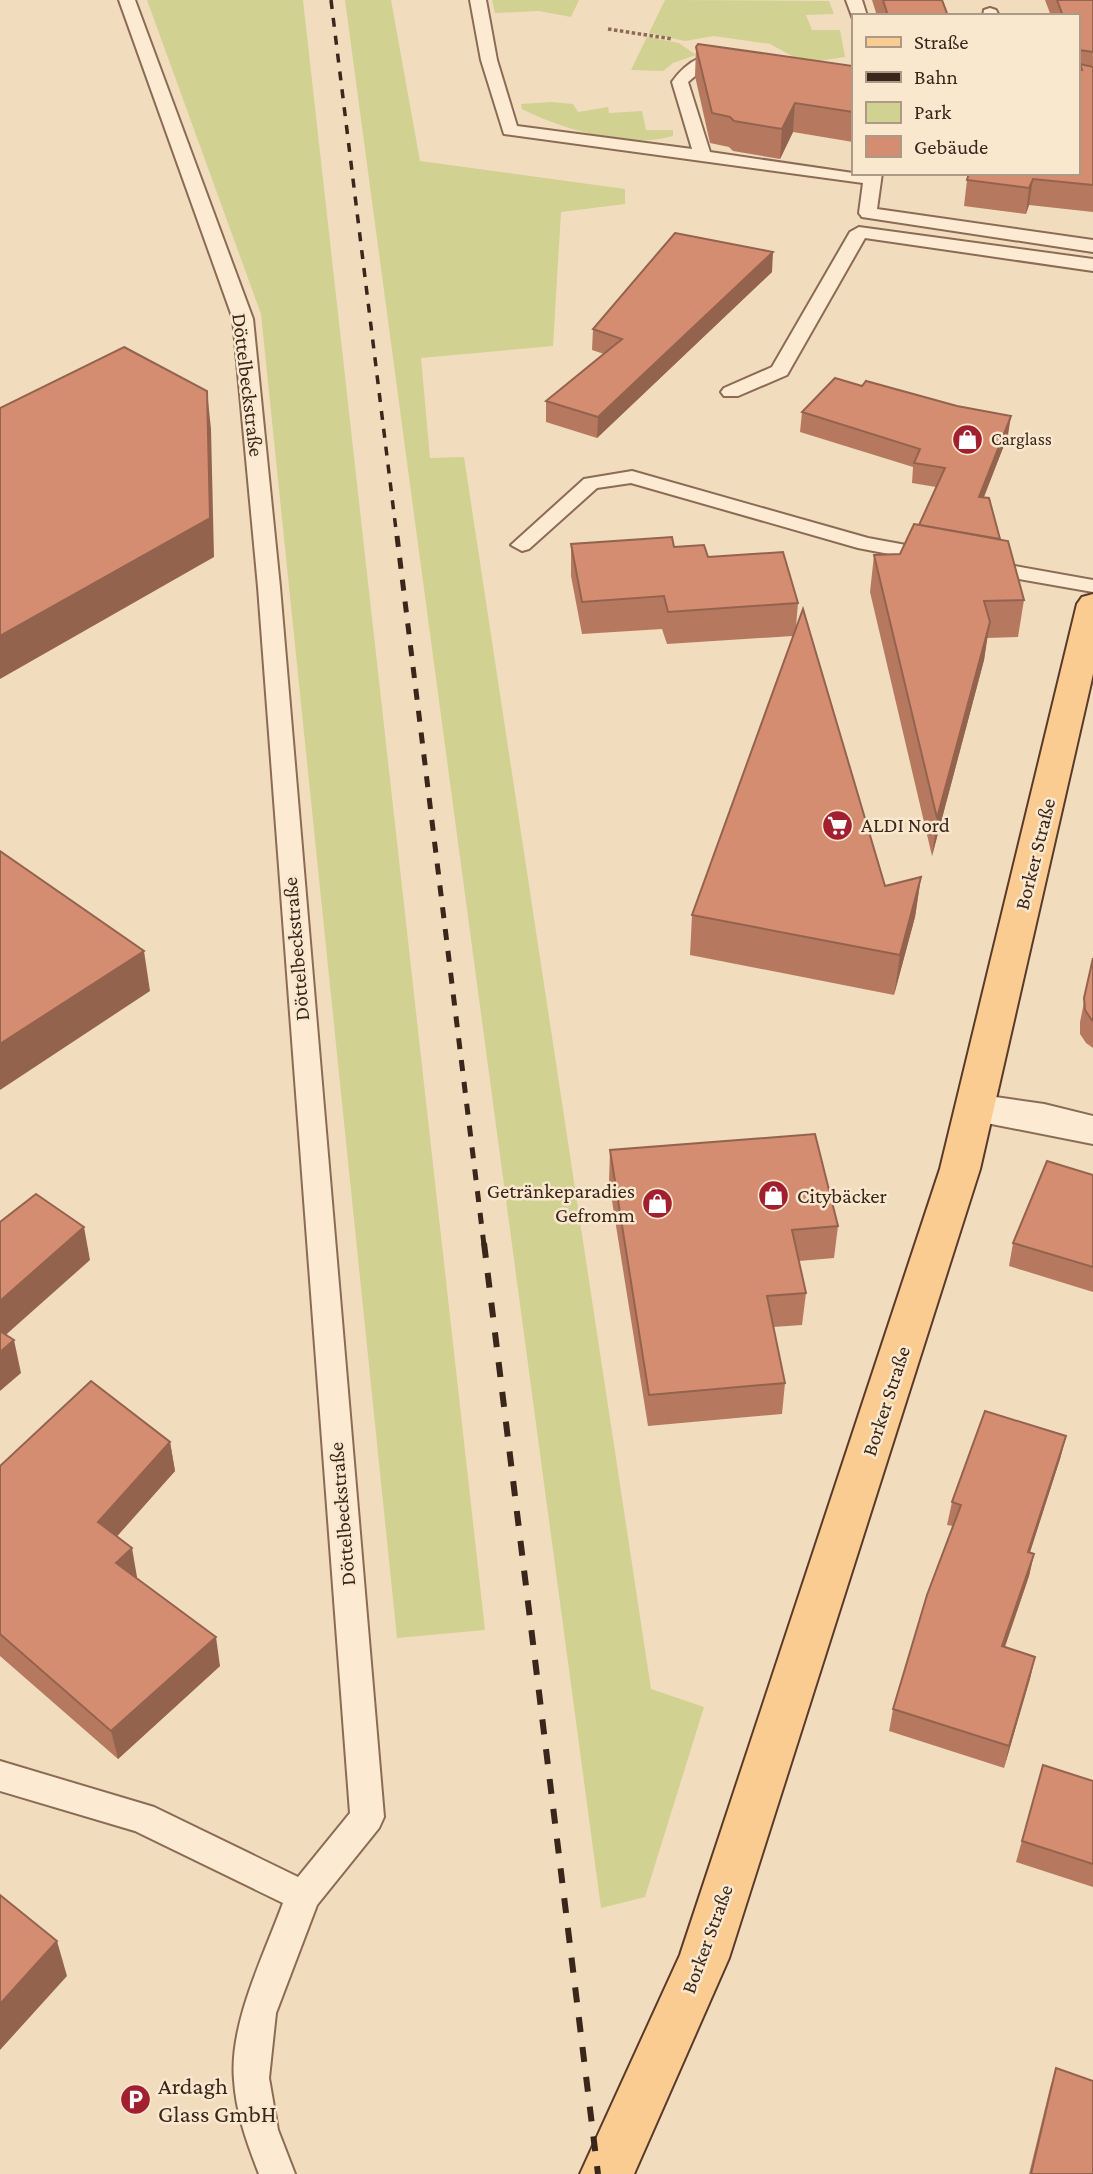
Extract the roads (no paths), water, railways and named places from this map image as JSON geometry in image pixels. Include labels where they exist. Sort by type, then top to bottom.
[{"type":"main road","name":"Borker Straße","points":[[607,2174],[704,1958],[877,1432],[960,1169],[1093,604]]},
{"type":"street","points":[[975,1108],[1044,1118],[1093,1130]]},
{"type":"lane","name":"Döttelbeckstraße","points":[[127,0],[243,319],[268,573],[367,1817],[303,1896],[259,2013],[251,2078],[260,2130],[277,2174]]},
{"type":"lane","points":[[478,0],[489,60],[510,130],[852,174]]},
{"type":"lane","points":[[703,156],[680,82],[691,65],[718,57],[745,61]]},
{"type":"lane","points":[[872,176],[868,212],[1093,246]]},
{"type":"lane","points":[[731,392],[780,371],[859,232],[1093,265]]},
{"type":"lane","points":[[522,545],[591,483],[632,477],[865,544],[1093,586]]},
{"type":"lane","points":[[0,1776],[142,1818],[303,1896]]},
{"type":"railway","points":[[331,0],[397,538]]},
{"type":"railway","points":[[397,536],[484,1245]]},
{"type":"railway","points":[[484,1243],[598,2174]]},
{"type":"place","name":"Carglass","points":[[968,439]]},
{"type":"place","name":"ALDI Nord","points":[[838,825]]},
{"type":"place","name":"Citybäcker","points":[[774,1196]]},
{"type":"place","name":"Getränkeparadies Gefromm","points":[[658,1203]]},
{"type":"place","name":"Ardagh Glass GmbH","points":[[135,2100]]}]
